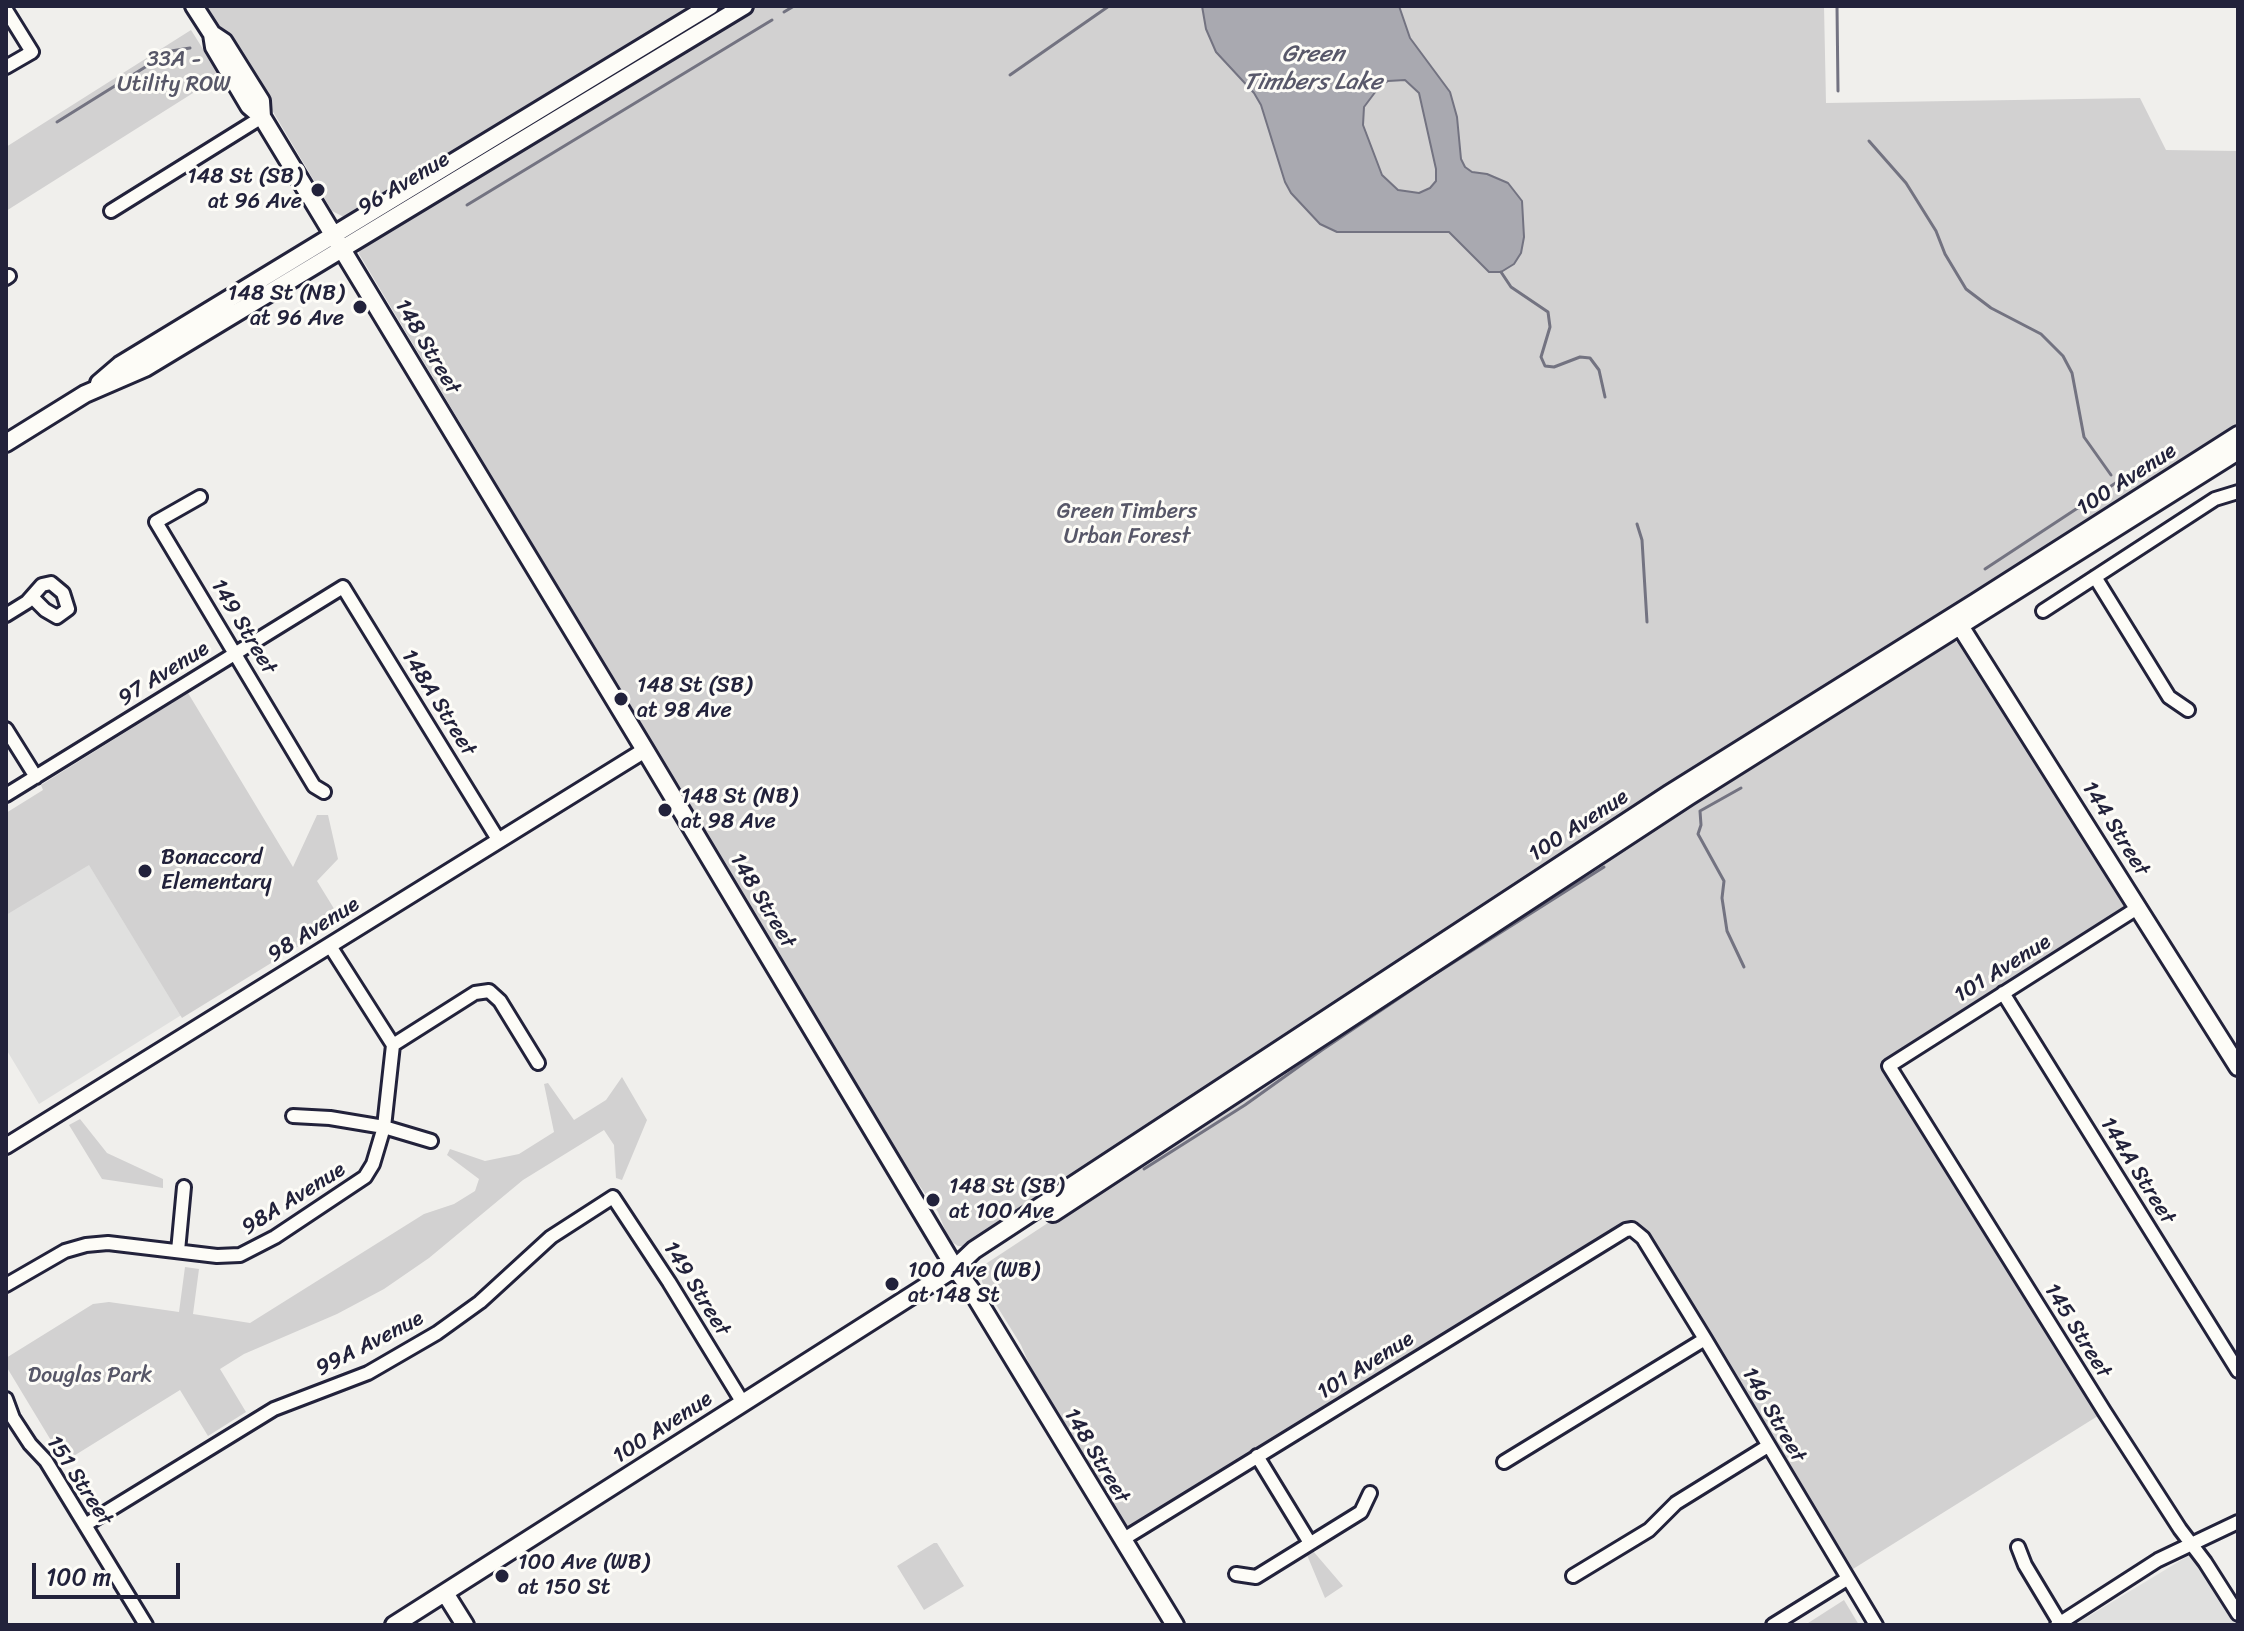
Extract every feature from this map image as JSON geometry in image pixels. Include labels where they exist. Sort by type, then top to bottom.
[{"type":"main road","name":"148 Street","points":[[194,6],[212,34],[224,42],[261,101],[262,117],[955,1268],[972,1291],[1175,1625]]},
{"type":"main road","name":"96 Avenue","points":[[6,443],[85,394],[145,368],[337,241],[710,6]]},
{"type":"main road","name":"96 Avenue","points":[[337,241],[744,6]]},
{"type":"main road","name":"100 Avenue","points":[[394,1625],[955,1268],[980,1260],[2238,435]]},
{"type":"main road","name":"100 Avenue","points":[[1957,621],[2238,451]]},
{"type":"main road","name":"144 Street","points":[[1957,621],[2238,1067]]},
{"type":"main road","points":[[445,1593],[465,1625]]},
{"type":"street","points":[[6,10],[32,52],[6,67]]},
{"type":"street","points":[[111,211],[262,117]]},
{"type":"street","points":[[2043,611],[2215,499],[2238,492]]},
{"type":"street","name":"149 Street","points":[[200,497],[156,522],[314,786],[324,792]]},
{"type":"street","points":[[2095,577],[2169,697],[2188,710]]},
{"type":"street","name":"97 Avenue","points":[[6,795],[343,587]]},
{"type":"street","name":"148A Street","points":[[343,587],[499,841]]},
{"type":"street","points":[[6,615],[32,597]]},
{"type":"street","points":[[6,729],[36,777]]},
{"type":"street","name":"98 Avenue","points":[[6,1146],[645,750]]},
{"type":"street","name":"101 Avenue","points":[[1889,1066],[2139,907]]},
{"type":"street","points":[[330,946],[393,1045],[475,993],[489,991],[500,1001],[538,1063]]},
{"type":"street","name":"144A Street","points":[[2003,993],[2238,1371]]},
{"type":"street","name":"98A Avenue","points":[[6,1285],[65,1251],[86,1245],[108,1243],[217,1256],[240,1255],[275,1237],[365,1177],[373,1164],[384,1127],[393,1045]]},
{"type":"street","name":"145 Street","points":[[1889,1066],[2045,1318],[2238,1614]]},
{"type":"street","points":[[293,1116],[330,1118],[384,1127],[431,1141]]},
{"type":"street","points":[[178,1251],[184,1187]]},
{"type":"street","name":"149 Street","points":[[613,1197],[743,1403]]},
{"type":"street","name":"99A Avenue","points":[[85,1525],[274,1409],[368,1373],[427,1339],[480,1302],[551,1237],[613,1197]]},
{"type":"street","name":"101 Avenue","points":[[1122,1540],[1632,1229]]},
{"type":"street","name":"146 Street","points":[[1632,1229],[1643,1238],[1876,1625]]},
{"type":"street","points":[[1504,1462],[1705,1339]]},
{"type":"street","name":"151 Street","points":[[6,1399],[13,1418],[46,1461],[146,1625]]},
{"type":"street","points":[[1573,1576],[1649,1530],[1676,1503],[1768,1446]]},
{"type":"street","points":[[1257,1456],[1310,1543]]},
{"type":"street","points":[[1236,1574],[1256,1577],[1361,1512],[1370,1493]]},
{"type":"street","points":[[2018,1547],[2059,1624],[2158,1560],[2238,1522]]},
{"type":"street","points":[[1773,1625],[1847,1579]]},
{"type":"shaded area","name":"Bonaccord Elementary","points":[[6,814],[319,929],[39,1104],[6,1049]]},
{"type":"shaded area","points":[[2193,1553],[2236,1625],[2074,1625]]},
{"type":"green space","points":[[207,6],[702,6],[344,217],[332,211]]},
{"type":"green space","name":"Green Timbers Urban Forest","points":[[752,6],[1824,6],[1826,103],[2140,98],[2166,150],[2238,151],[2238,428],[968,1246],[958,1246],[949,1240],[938,1212],[905,1165],[359,254],[360,246]]},
{"type":"green space","name":"33A - Utility ROW","points":[[191,30],[220,76],[6,211],[6,147]]},
{"type":"green space","points":[[1948,641],[1958,642],[1963,647],[2005,706],[2126,901],[2126,908],[1902,1049],[1892,1060],[2101,1414],[1853,1569],[1647,1233],[1635,1222],[1134,1529],[1123,1526],[1114,1512],[1114,1505],[1038,1385],[1021,1345],[982,1282],[984,1265],[1543,897]]},
{"type":"green space","name":"Bonaccord Elementary","points":[[188,693],[293,867],[317,815],[328,815],[338,859],[317,881],[341,920],[182,1018],[89,865],[6,915],[6,813],[43,790],[41,785]]},
{"type":"green space","name":"Douglas Park","points":[[622,1077],[647,1120],[622,1180],[616,1178],[614,1145],[604,1130],[523,1180],[429,1258],[384,1289],[337,1314],[244,1354],[220,1369],[246,1412],[208,1436],[180,1390],[64,1462],[6,1366],[6,1358],[93,1304],[109,1302],[179,1312],[185,1267],[199,1269],[193,1314],[250,1323],[424,1214],[454,1204],[475,1191],[479,1179],[447,1155],[450,1149],[485,1161],[519,1154],[554,1132],[544,1084],[548,1083],[574,1120],[606,1100]]},
{"type":"green space","points":[[80,1119],[107,1153],[163,1179],[163,1188],[102,1179],[69,1125]]},
{"type":"green space","points":[[937,1543],[964,1586],[924,1610],[897,1566]]},
{"type":"green space","points":[[1313,1551],[1343,1586],[1325,1598],[1307,1555]]},
{"type":"green space","points":[[1844,1600],[1859,1625],[1805,1625]]},
{"type":"water","name":"Green Timbers Lake","points":[[1202,6],[1399,6],[1410,38],[1450,92],[1465,167],[1508,183],[1522,201],[1524,237],[1521,253],[1514,264],[1501,272],[1489,272],[1449,232],[1337,232],[1320,224],[1291,193],[1261,105],[1254,93],[1216,52],[1206,29]],"holes":[[[1405,80],[1419,93],[1436,169],[1436,181],[1419,193],[1398,190],[1382,175],[1363,125],[1364,107],[1379,87],[1388,81]]]},
{"type":"waterway","points":[[784,12],[794,6]]},
{"type":"waterway","points":[[1010,75],[1109,6]]},
{"type":"waterway","points":[[1837,6],[1838,91]]},
{"type":"waterway","points":[[467,205],[772,20]]},
{"type":"waterway","points":[[57,122],[171,51],[190,48]]},
{"type":"waterway","points":[[1869,141],[1906,183],[1936,231],[1945,254],[1966,289],[1991,308],[2041,334],[2063,356],[2072,373],[2084,437],[2111,475]]},
{"type":"waterway","points":[[1501,272],[1511,287],[1548,312],[1550,327],[1541,357],[1545,366],[1554,367],[1580,357],[1590,358],[1599,370],[1605,397]]},
{"type":"waterway","points":[[1985,569],[2143,465]]},
{"type":"waterway","points":[[1637,524],[1642,540],[1647,622]]},
{"type":"waterway","points":[[1741,788],[1700,811],[1698,834],[1724,881],[1722,898],[1727,931],[1744,967]]},
{"type":"waterway","points":[[1144,1169],[1245,1105],[1432,976],[1604,867]]},
{"type":"place","name":"148 St (SB) at 96 Ave","points":[[318,190]]},
{"type":"place","name":"148 St (NB) at 96 Ave","points":[[360,307]]},
{"type":"place","name":"148 St (SB) at 98 Ave","points":[[621,699]]},
{"type":"place","name":"148 St (NB) at 98 Ave","points":[[665,810]]},
{"type":"place","name":"Bonaccord Elementary","points":[[145,871]]},
{"type":"place","name":"148 St (SB) at 100 Ave","points":[[933,1200]]},
{"type":"place","name":"100 Ave (WB) at 148 St","points":[[892,1284]]},
{"type":"place","name":"100 Ave (WB) at 150 St","points":[[502,1576]]}]
